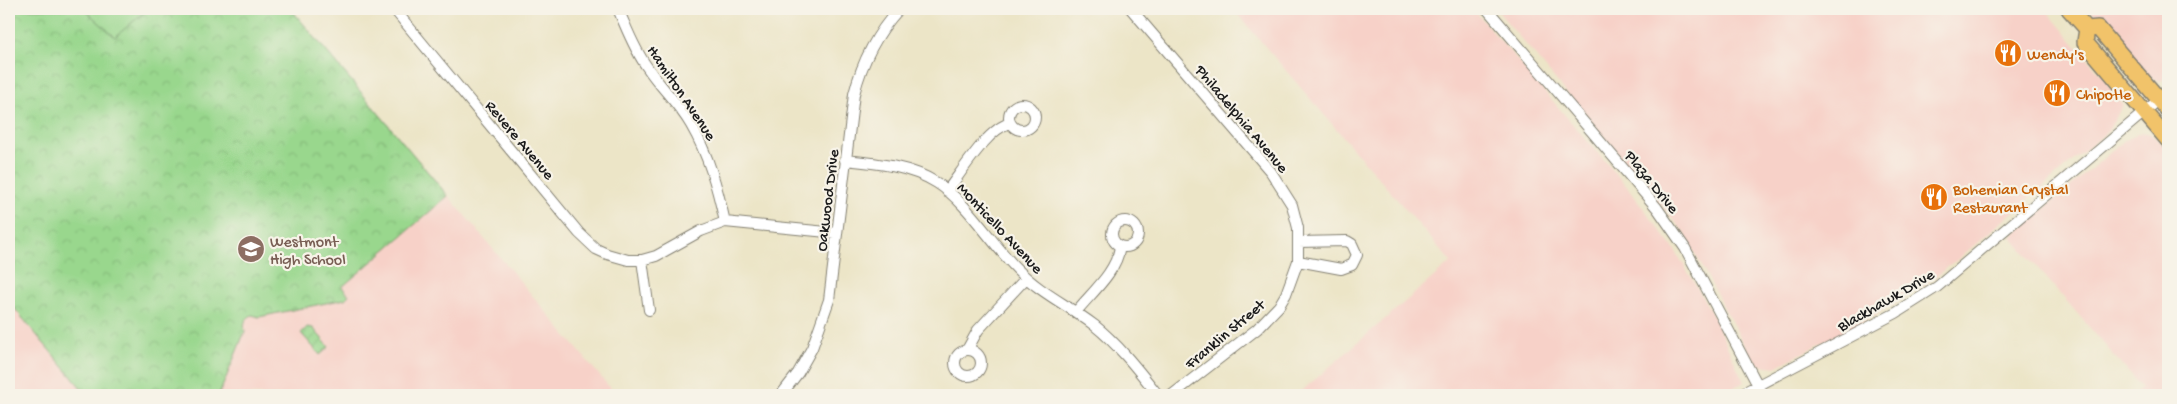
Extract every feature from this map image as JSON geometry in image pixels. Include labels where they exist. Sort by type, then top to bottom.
[{"type":"main road","points":[[2069,9],[2087,29]]},
{"type":"main road","points":[[2087,29],[2098,28],[2165,101]]},
{"type":"main road","points":[[2087,29],[2085,42],[2144,114],[2168,140]]},
{"type":"street","name":"Revere Avenue","points":[[394,9],[587,241],[596,249],[628,260],[642,260],[656,256],[701,231],[725,222],[837,234]]},
{"type":"street","name":"Hamilton Avenue","points":[[618,9],[639,56],[690,123],[704,150],[716,182],[725,222]]},
{"type":"street","name":"Oakwood Drive","points":[[781,395],[798,373],[812,348],[825,314],[858,76],[877,36],[899,9]]},
{"type":"street","name":"Philadelphia Avenue","points":[[1131,9],[1280,184],[1296,216],[1298,261]]},
{"type":"street","name":"Plaza Drive","points":[[1486,9],[1657,208],[1686,248],[1760,390]]},
{"type":"street","name":"Blackhawk Drive","points":[[1740,395],[1760,390],[1937,288],[2144,114],[2165,101]]},
{"type":"street","points":[[947,191],[989,136],[1005,124],[1010,123]]},
{"type":"street","name":"Monticello Avenue","points":[[845,160],[904,169],[922,175],[947,191],[1026,278],[1076,312],[1113,342],[1158,395]]},
{"type":"street","points":[[1298,242],[1347,241],[1352,244],[1356,255],[1352,265],[1341,269],[1298,261]]},
{"type":"street","points":[[1076,312],[1109,272],[1119,254],[1120,246]]},
{"type":"street","points":[[642,260],[649,310]]},
{"type":"street","name":"Franklin Street","points":[[1172,395],[1268,319],[1286,294],[1298,261]]},
{"type":"street","points":[[967,350],[978,330],[1026,278]]},
{"type":"shaded area","name":"Westmont High School","points":[[9,9],[291,9],[616,395],[9,395]]},
{"type":"shaded area","points":[[1233,9],[1473,9],[1629,189],[1675,250],[1710,310],[1744,382],[1719,395],[1297,395],[1451,262]]},
{"type":"shaded area","points":[[1496,9],[2045,9],[2102,76],[2123,105],[2108,131],[1957,260],[1924,285],[1870,318],[1775,367],[1760,365],[1750,356],[1683,231]]},
{"type":"shaded area","points":[[2089,9],[2168,9],[2168,78],[2160,81],[2149,77]]},
{"type":"shaded area","points":[[2142,132],[2150,134],[2160,141],[2168,151],[2168,395],[2135,395],[2142,388],[2011,237],[2125,140]]},
{"type":"green space","name":"Westmont High School","points":[[9,9],[84,9],[115,37],[148,9],[291,9],[448,196],[342,287],[349,295],[345,299],[259,317],[252,315],[248,318],[244,323],[245,331],[219,395],[87,395],[9,302]]},
{"type":"green space","points":[[84,9],[148,9],[115,38]]},
{"type":"green space","points":[[307,327],[313,328],[329,347],[320,355],[301,333]]},
{"type":"place","name":"Wendy's","points":[[2008,53]]},
{"type":"place","name":"Chipotle","points":[[2057,93]]},
{"type":"place","name":"Bohemian Crystal Restaurant","points":[[1934,197]]},
{"type":"place","name":"Westmont High School","points":[[251,249]]}]
